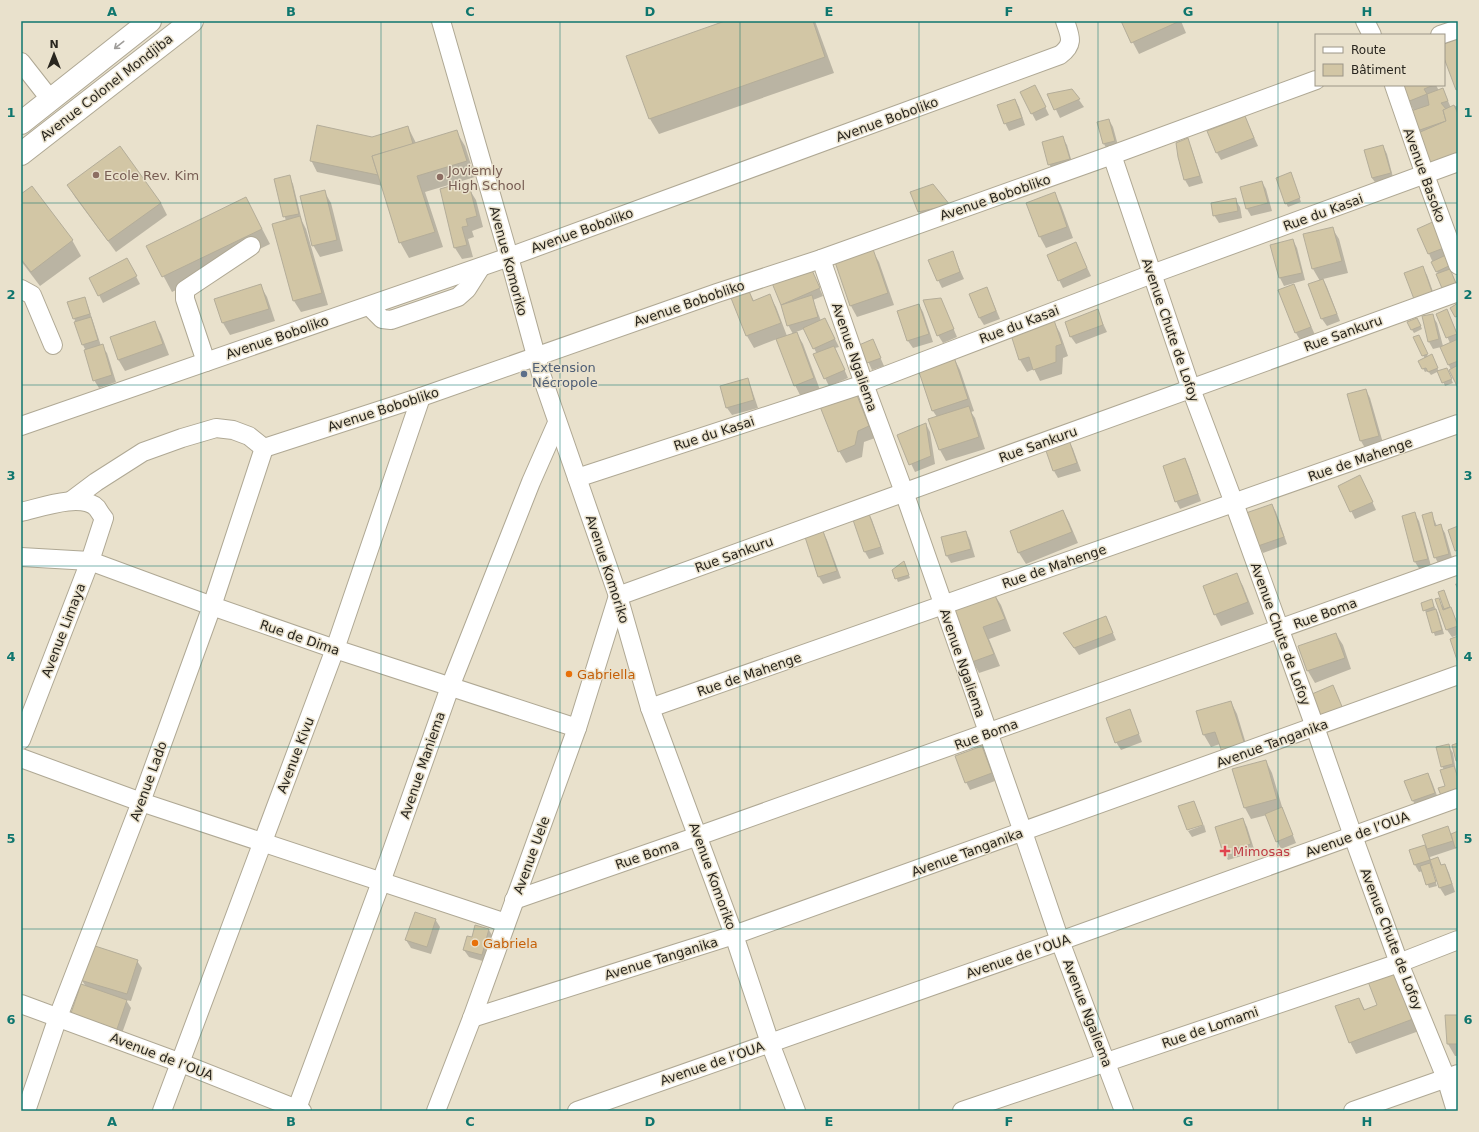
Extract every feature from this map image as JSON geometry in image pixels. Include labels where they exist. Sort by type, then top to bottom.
[{"type":"main road","name":"Avenue Colonel Mondjiba","points":[[21,123],[150,21]]},
{"type":"main road","name":"Avenue Colonel Mondjiba","points":[[21,154],[192,21]]},
{"type":"street","name":"Avenue Komoriko","points":[[441,21],[509,257],[536,358],[557,423],[618,596],[650,708],[734,935],[770,1043],[796,1111]]},
{"type":"street","name":"Avenue Boboliko","points":[[21,426],[509,257],[1060,55],[1070,46],[1070,37],[1065,21]]},
{"type":"street","points":[[1365,21],[1372,34]]},
{"type":"street","points":[[1443,34],[1458,29]]},
{"type":"street","points":[[21,62],[50,99]]},
{"type":"street","name":"Avenue Bobobliko","points":[[264,448],[536,358],[710,295],[821,259],[1315,80]]},
{"type":"street","name":"Avenue Basoko","points":[[1394,86],[1458,265]]},
{"type":"street","name":"Avenue Chute de Lofoy","points":[[1112,155],[1190,389],[1234,503],[1316,727],[1353,836],[1399,962],[1452,1076],[1456,1111]]},
{"type":"street","name":"Rue du Kasai","points":[[577,478],[864,384],[1152,274],[1458,162]]},
{"type":"street","points":[[206,362],[185,299],[185,290],[251,246]]},
{"type":"street","name":"Avenue Ngaliema","points":[[821,259],[864,384],[944,605],[1060,941],[1124,1111]]},
{"type":"street","points":[[21,289],[32,295],[53,345]]},
{"type":"street","name":"Rue Sankuru","points":[[618,596],[1458,292]]},
{"type":"street","name":"Avenue Kivu","points":[[162,1111],[335,649],[421,397]]},
{"type":"street","name":"Avenue Maniema","points":[[298,1110],[450,687],[531,482],[557,423]]},
{"type":"street","name":"Rue de Mahenge","points":[[650,708],[1458,424]]},
{"type":"street","points":[[21,512],[72,500],[96,482],[143,452],[216,428],[233,430],[249,436],[264,448]]},
{"type":"street","name":"Avenue Lado","points":[[26,1111],[58,1017],[141,802],[212,606],[264,448]]},
{"type":"street","name":"Avenue Limaya","points":[[21,740],[90,561],[104,518],[92,504],[72,500]]},
{"type":"street","name":"Rue de Dima","points":[[21,557],[90,561],[335,649],[577,728]]},
{"type":"street","name":"Rue Boma","points":[[514,900],[1458,566]]},
{"type":"street","name":"Avenue Uele","points":[[436,1111],[472,1018],[577,728],[618,596]]},
{"type":"street","name":"Avenue Tanganika","points":[[472,1018],[734,935],[1458,675]]},
{"type":"street","points":[[21,758],[141,802],[506,923]]},
{"type":"street","name":"Avenue de l’OUA","points":[[577,1111],[1060,941],[1458,798]]},
{"type":"street","name":"Rue de Lomami","points":[[962,1111],[1399,962],[1458,940]]},
{"type":"street","name":"Avenue de l’OUA","points":[[21,1004],[181,1063],[298,1110]]},
{"type":"street","points":[[1352,1111],[1452,1076]]},
{"type":"building","points":[[725,21],[813,21],[825,57],[649,119],[626,56]]},
{"type":"building","points":[[1121,21],[1180,21],[1131,43]]},
{"type":"building","points":[[1458,39],[1458,89],[1456,90],[1445,61],[1445,44]]},
{"type":"building","points":[[1035,85],[1046,107],[1031,114],[1020,92]]},
{"type":"building","points":[[1400,86],[1432,86],[1424,89],[1427,94],[1407,102]]},
{"type":"building","points":[[1443,88],[1448,101],[1441,103],[1446,109],[1443,110],[1446,121],[1414,132],[1408,112],[1429,105],[1427,94]]},
{"type":"building","points":[[1072,89],[1080,99],[1054,110],[1047,94]]},
{"type":"building","points":[[1015,99],[1022,118],[1004,124],[997,105]]},
{"type":"building","points":[[1454,105],[1458,114],[1458,157],[1431,167],[1418,133],[1446,121],[1443,110]]},
{"type":"building","points":[[1245,116],[1254,138],[1216,153],[1207,131]]},
{"type":"building","points":[[1109,119],[1115,141],[1103,144],[1097,122]]},
{"type":"building","points":[[317,125],[372,137],[408,126],[413,144],[372,156],[378,175],[310,161]]},
{"type":"building","points":[[457,130],[467,161],[417,176],[435,232],[399,243],[372,156]]},
{"type":"building","points":[[1063,136],[1070,159],[1048,165],[1042,142]]},
{"type":"building","points":[[1188,138],[1200,176],[1184,180],[1176,143]]},
{"type":"building","points":[[1383,145],[1391,173],[1372,178],[1364,150]]},
{"type":"building","points":[[120,146],[161,203],[108,241],[67,185]]},
{"type":"building","points":[[1291,172],[1300,198],[1285,204],[1276,178]]},
{"type":"building","points":[[290,175],[299,214],[283,217],[274,179]]},
{"type":"building","points":[[1262,181],[1268,203],[1246,209],[1240,187]]},
{"type":"building","points":[[457,184],[459,191],[470,188],[477,216],[466,219],[468,226],[462,227],[467,245],[454,248],[440,189]]},
{"type":"building","points":[[933,184],[950,205],[918,212],[910,192]]},
{"type":"building","points":[[32,186],[73,240],[31,272],[21,259],[21,194]]},
{"type":"building","points":[[325,190],[337,240],[312,246],[300,196]]},
{"type":"building","points":[[1055,192],[1067,227],[1039,237],[1026,203]]},
{"type":"building","points":[[246,197],[262,229],[162,277],[146,246]]},
{"type":"building","points":[[1236,198],[1238,211],[1213,216],[1211,203]]},
{"type":"building","points":[[300,216],[322,293],[293,301],[272,224]]},
{"type":"building","points":[[1437,220],[1449,246],[1428,254],[1417,229]]},
{"type":"building","points":[[1333,227],[1342,261],[1312,269],[1303,234]]},
{"type":"building","points":[[1293,239],[1302,273],[1279,278],[1270,245]]},
{"type":"building","points":[[1076,242],[1087,268],[1058,281],[1047,255]]},
{"type":"building","points":[[873,249],[888,293],[850,306],[835,262]]},
{"type":"building","points":[[953,251],[960,272],[937,281],[928,260]]},
{"type":"building","points":[[1446,255],[1451,265],[1436,272],[1431,262]]},
{"type":"building","points":[[127,258],[137,276],[98,296],[89,278]]},
{"type":"building","points":[[1423,266],[1432,292],[1414,299],[1404,273]]},
{"type":"building","points":[[811,268],[820,288],[781,305],[772,283]]},
{"type":"building","points":[[1450,269],[1458,288],[1444,293],[1436,274]]},
{"type":"building","points":[[1323,279],[1337,314],[1321,319],[1308,284]]},
{"type":"building","points":[[261,284],[269,309],[222,323],[214,299]]},
{"type":"building","points":[[1294,284],[1311,327],[1295,333],[1278,290]]},
{"type":"building","points":[[747,286],[753,301],[770,294],[781,323],[746,336],[729,293]]},
{"type":"building","points":[[987,287],[996,311],[979,318],[969,294]]},
{"type":"building","points":[[812,295],[818,317],[787,326],[781,305]]},
{"type":"building","points":[[85,297],[90,314],[73,319],[67,302]]},
{"type":"building","points":[[941,298],[954,329],[937,336],[923,300]]},
{"type":"building","points":[[1458,303],[1458,316],[1455,317],[1450,308]]},
{"type":"building","points":[[919,304],[929,334],[907,341],[897,311]]},
{"type":"building","points":[[1098,309],[1103,325],[1070,337],[1065,322]]},
{"type":"building","points":[[1447,309],[1457,334],[1446,338],[1436,314]]},
{"type":"building","points":[[1433,314],[1439,339],[1428,342],[1422,316]]},
{"type":"building","points":[[91,317],[98,340],[82,345],[74,322]]},
{"type":"building","points":[[825,318],[835,339],[813,349],[803,328]]},
{"type":"building","points":[[1417,318],[1421,326],[1411,330],[1407,322]]},
{"type":"building","points":[[1054,320],[1062,344],[1056,346],[1056,362],[1033,370],[1029,357],[1019,360],[1011,335]]},
{"type":"building","points":[[155,321],[163,344],[118,360],[110,337]]},
{"type":"building","points":[[797,332],[814,378],[794,386],[776,339]]},
{"type":"building","points":[[1419,335],[1428,354],[1422,356],[1413,337]]},
{"type":"building","points":[[873,339],[881,358],[867,363],[859,345]]},
{"type":"building","points":[[1458,339],[1458,361],[1448,365],[1440,347]]},
{"type":"building","points":[[103,344],[112,375],[93,381],[84,350]]},
{"type":"building","points":[[834,346],[845,370],[824,379],[813,354]]},
{"type":"building","points":[[1432,354],[1438,368],[1428,372],[1426,368],[1422,369],[1418,361]]},
{"type":"building","points":[[954,357],[968,399],[932,411],[918,369]]},
{"type":"building","points":[[1458,365],[1458,388],[1449,370]]},
{"type":"building","points":[[1447,368],[1452,379],[1442,383],[1437,371]]},
{"type":"building","points":[[748,378],[754,400],[726,408],[720,386]]},
{"type":"building","points":[[1366,389],[1379,436],[1360,441],[1347,394]]},
{"type":"building","points":[[855,390],[869,426],[858,431],[855,445],[838,452],[819,404]]},
{"type":"building","points":[[969,406],[979,437],[939,450],[928,419]]},
{"type":"building","points":[[926,423],[931,456],[909,465],[897,435]]},
{"type":"building","points":[[1069,440],[1077,463],[1053,471],[1045,448]]},
{"type":"building","points":[[1185,458],[1198,494],[1175,502],[1163,466]]},
{"type":"building","points":[[1360,475],[1373,502],[1350,512],[1338,486]]},
{"type":"building","points":[[1272,504],[1284,537],[1258,546],[1246,513]]},
{"type":"building","points":[[1063,510],[1072,532],[1018,553],[1010,531]]},
{"type":"building","points":[[868,511],[881,547],[864,552],[852,517]]},
{"type":"building","points":[[1415,512],[1428,559],[1414,562],[1402,516]]},
{"type":"building","points":[[1432,512],[1435,526],[1441,524],[1449,554],[1434,558],[1422,515]]},
{"type":"building","points":[[1458,526],[1458,550],[1455,551],[1448,530]]},
{"type":"building","points":[[823,531],[837,571],[818,577],[805,537]]},
{"type":"building","points":[[966,531],[971,549],[946,556],[941,537]]},
{"type":"building","points":[[904,561],[909,575],[895,579],[892,570]]},
{"type":"building","points":[[1237,573],[1248,602],[1214,615],[1203,586]]},
{"type":"building","points":[[1444,590],[1450,607],[1444,609],[1438,592]]},
{"type":"building","points":[[994,593],[1005,619],[983,627],[994,654],[972,662],[951,609]]},
{"type":"building","points":[[1439,598],[1443,610],[1451,607],[1458,626],[1446,630],[1435,599]]},
{"type":"building","points":[[1432,599],[1434,607],[1423,611],[1421,603]]},
{"type":"building","points":[[1436,609],[1442,630],[1432,633],[1426,612]]},
{"type":"building","points":[[1106,616],[1113,633],[1074,648],[1063,633]]},
{"type":"building","points":[[1336,633],[1345,658],[1307,671],[1298,646]]},
{"type":"building","points":[[1458,636],[1458,663],[1450,639]]},
{"type":"building","points":[[1333,685],[1343,709],[1322,719],[1312,694]]},
{"type":"building","points":[[1231,701],[1245,745],[1222,752],[1215,732],[1203,735],[1196,711]]},
{"type":"building","points":[[1130,709],[1139,734],[1115,743],[1106,718]]},
{"type":"building","points":[[1458,743],[1458,761],[1456,761],[1452,745]]},
{"type":"building","points":[[1449,744],[1453,764],[1441,767],[1436,747]]},
{"type":"building","points":[[982,746],[992,773],[965,783],[955,756]]},
{"type":"building","points":[[1266,760],[1277,799],[1244,808],[1232,769]]},
{"type":"building","points":[[1454,766],[1458,778],[1458,793],[1442,798],[1438,788],[1445,786],[1440,770]]},
{"type":"building","points":[[1428,773],[1435,793],[1412,801],[1404,781]]},
{"type":"building","points":[[1194,801],[1203,825],[1187,830],[1178,806]]},
{"type":"building","points":[[1282,807],[1293,835],[1276,842],[1265,814]]},
{"type":"building","points":[[1243,818],[1251,844],[1223,853],[1215,827]]},
{"type":"building","points":[[1448,826],[1453,841],[1427,849],[1422,835]]},
{"type":"building","points":[[1458,831],[1458,847],[1455,848],[1451,834]]},
{"type":"building","points":[[1425,845],[1430,860],[1414,865],[1409,850]]},
{"type":"building","points":[[1438,857],[1441,865],[1445,864],[1452,884],[1439,888],[1430,860]]},
{"type":"building","points":[[1430,863],[1436,882],[1426,885],[1420,866]]},
{"type":"building","points":[[415,912],[436,919],[427,947],[405,940]]},
{"type":"building","name":"Gabriela","points":[[475,925],[489,929],[482,955],[463,950],[467,936],[472,937]]},
{"type":"building","points":[[92,945],[138,960],[127,994],[80,980]]},
{"type":"building","points":[[1394,969],[1413,1019],[1349,1043],[1335,1006],[1359,998],[1364,1010],[1377,1005],[1367,979]]},
{"type":"building","points":[[81,984],[127,1000],[116,1032],[70,1016]]},
{"type":"building","points":[[1445,1015],[1458,1015],[1458,1044],[1447,1044]]},
{"type":"place","name":"Ecole Rev. Kim","points":[[96,175]]},
{"type":"place","name":"Joviemly High School","points":[[440,177]]},
{"type":"place","name":"Extension Nécropole","points":[[524,374]]},
{"type":"place","name":"Gabriella","points":[[569,674]]},
{"type":"place","name":"Mimosas","points":[[1225,851]]},
{"type":"place","name":"Gabriela","points":[[475,943]]}]
